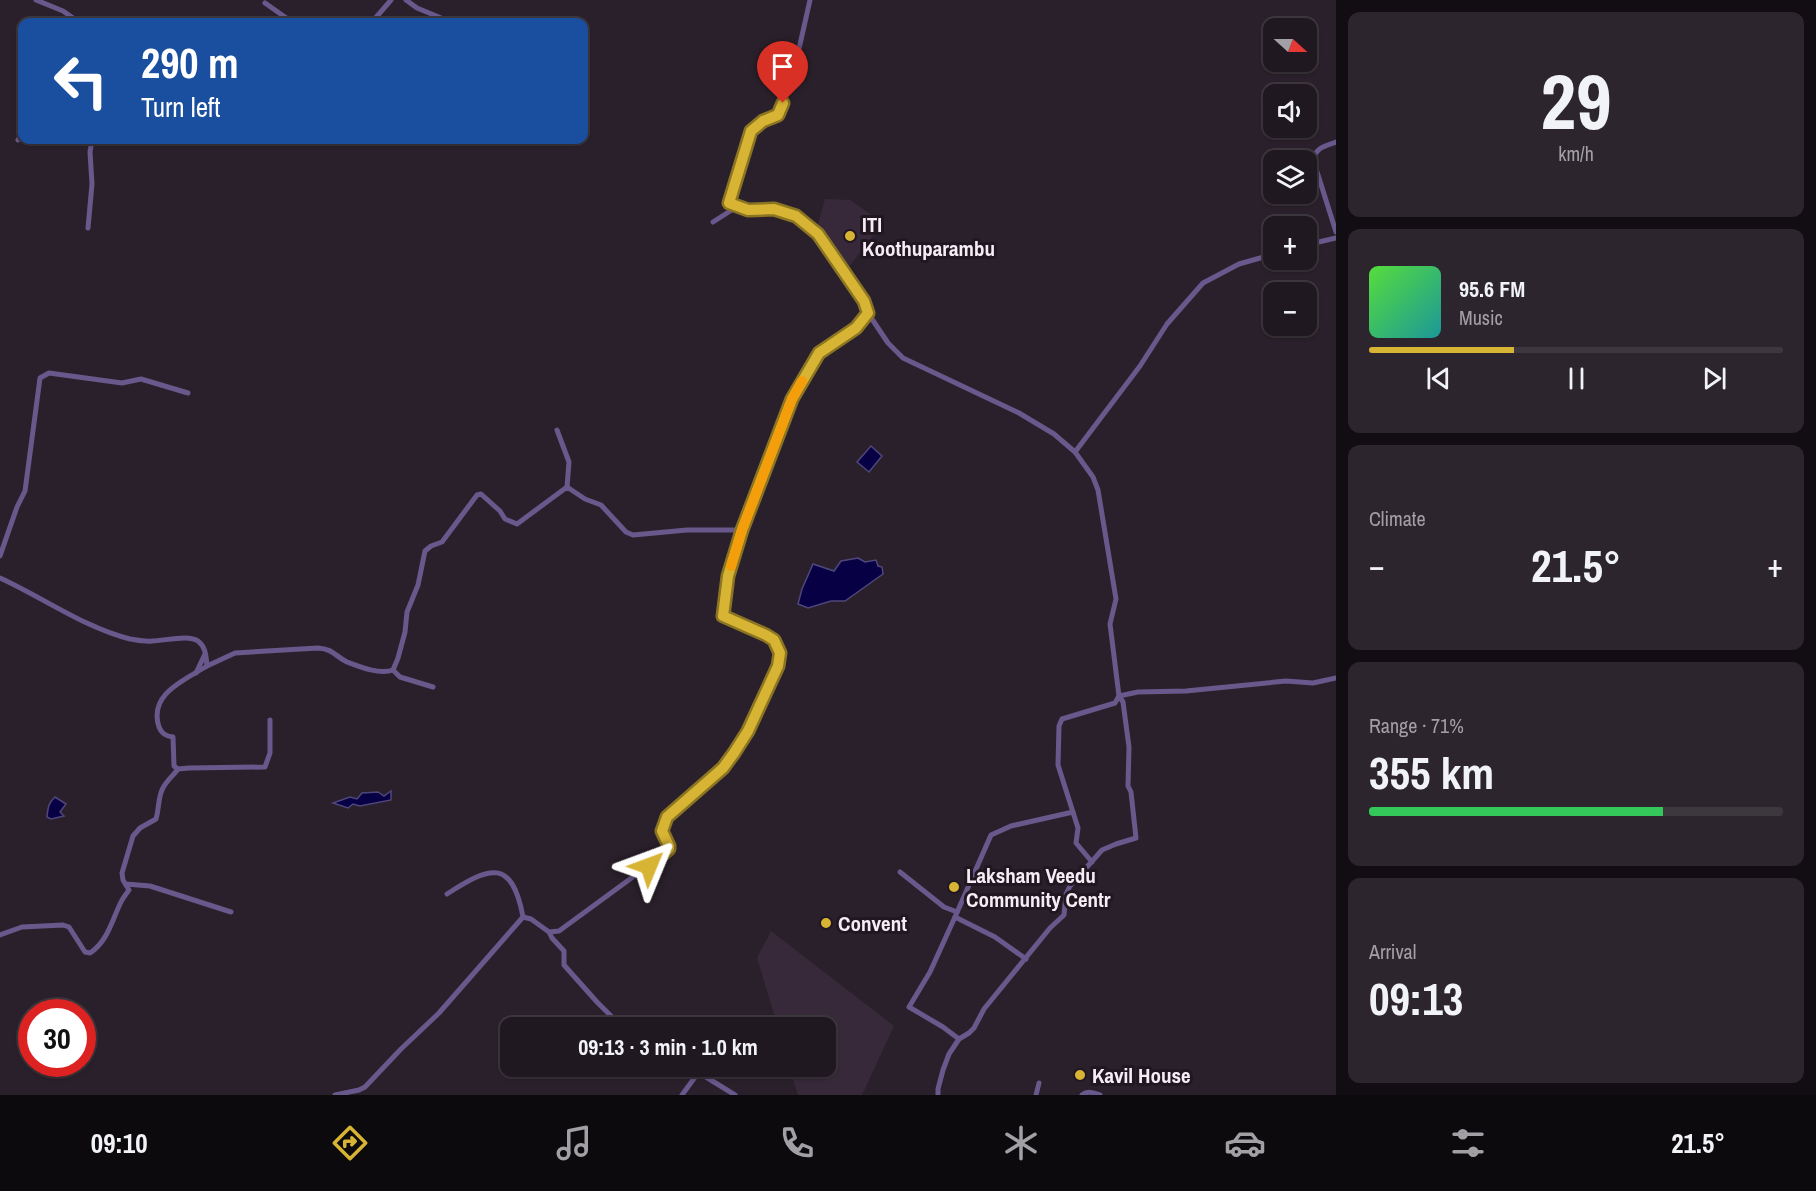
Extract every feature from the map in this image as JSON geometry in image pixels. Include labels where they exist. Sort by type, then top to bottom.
[{"type":"street","points":[[36,0],[63,10],[73,18]]},
{"type":"street","points":[[375,18],[391,0]]},
{"type":"street","points":[[406,0],[417,8],[441,18]]},
{"type":"street","points":[[810,0],[792,80],[778,115],[763,121],[751,131],[729,203],[748,210],[774,209],[796,216],[818,234],[864,301],[868,313],[888,343],[903,358],[1019,413],[1054,434],[1076,452],[1093,477],[1098,490],[1116,599],[1110,624],[1119,696],[1123,702],[1128,736],[1127,775],[1136,838],[1116,843],[1102,850],[1070,886],[1066,894],[1064,915],[1050,928],[984,1009],[974,1028],[959,1039],[949,1054],[938,1095]]},
{"type":"street","points":[[265,3],[286,18]]},
{"type":"street","points":[[1336,142],[1316,151],[1313,159],[1336,232]]},
{"type":"street","points":[[88,228],[92,184],[91,144]]},
{"type":"street","points":[[713,222],[738,206]]},
{"type":"street","points":[[1317,242],[1336,238]]},
{"type":"street","points":[[1076,452],[1140,366],[1167,324],[1203,283],[1239,264],[1263,257]]},
{"type":"street","points":[[549,932],[559,931],[667,852],[669,846],[662,831],[667,817],[723,768],[748,731],[778,666],[780,653],[774,640],[723,616],[728,576],[742,530],[797,389],[819,353],[856,328],[868,313]]},
{"type":"street","points":[[0,556],[25,491],[40,378],[49,373],[122,383],[141,379],[188,393]]},
{"type":"street","points":[[557,430],[568,462],[567,487]]},
{"type":"street","points":[[567,487],[585,499],[601,505],[626,532],[633,535],[687,530],[742,530]]},
{"type":"street","points":[[178,769],[174,765],[173,737],[161,732],[157,715],[160,703],[174,687],[207,666],[235,653],[327,648],[345,661],[386,673],[393,670],[405,632],[407,612],[418,585],[425,551],[442,542],[477,495],[481,494],[500,511],[505,519],[517,524],[567,487]]},
{"type":"street","points":[[0,578],[103,631],[151,642],[192,638],[199,641],[206,652],[207,666]]},
{"type":"street","points":[[196,673],[206,652]]},
{"type":"street","points":[[393,670],[400,677],[433,687]]},
{"type":"street","points":[[1092,862],[1076,843],[1078,828],[1058,765],[1059,726],[1062,719],[1115,703],[1119,696],[1138,692],[1196,690],[1286,681],[1313,683],[1336,678]]},
{"type":"street","points":[[0,935],[22,927],[63,925],[69,927],[86,952],[90,953],[102,943],[129,890],[122,873],[133,836],[140,828],[156,819],[164,786],[178,769],[265,766],[270,753],[270,720]]},
{"type":"street","points":[[959,1039],[909,1007],[930,972],[991,835],[1011,826],[1073,812]]},
{"type":"street","points":[[900,873],[944,907],[995,937],[1026,959]]},
{"type":"street","points":[[447,894],[481,875],[502,874],[515,886],[523,917]]},
{"type":"street","points":[[126,884],[150,886],[231,912]]},
{"type":"street","points":[[523,917],[531,919],[549,932],[564,951],[564,965],[612,1017]]},
{"type":"street","points":[[335,1095],[365,1087],[439,1013],[523,917]]},
{"type":"street","points":[[682,1095],[695,1077]]},
{"type":"street","points":[[705,1077],[735,1095]]},
{"type":"street","points":[[1036,1095],[1040,1083]]},
{"type":"street","points":[[1082,1095],[1090,1092],[1100,1095]]},
{"type":"shaded area","name":"ITI Koothuparambu","points":[[825,199],[850,200],[883,223],[848,268],[818,224]]},
{"type":"shaded area","points":[[871,446],[882,456],[869,472],[857,462]]},
{"type":"shaded area","points":[[858,558],[865,562],[876,560],[878,566],[882,567],[883,574],[845,601],[831,601],[808,608],[798,604],[813,564],[834,571],[841,561]]},
{"type":"shaded area","points":[[391,791],[391,800],[360,806],[353,804],[348,808],[333,803],[350,797],[357,799],[362,793],[378,792],[384,796]]},
{"type":"shaded area","points":[[55,797],[66,804],[60,812],[64,816],[51,819],[47,817],[48,808]]},
{"type":"shaded area","points":[[771,931],[894,1026],[862,1095],[798,1095],[792,1077],[836,1077],[836,1017],[775,1017],[757,958]]},
{"type":"slow traffic","points":[[731,566],[742,530],[792,399],[802,381]]},
{"type":"place","name":"ITI Koothuparambu","points":[[850,236]]},
{"type":"place","name":"Laksham Veedu Community Centr","points":[[954,887]]},
{"type":"place","name":"Convent","points":[[826,923]]},
{"type":"place","name":"Kavil House","points":[[1080,1075]]},
{"type":"route","points":[[649,866],[669,849],[662,831],[667,817],[723,768],[748,731],[778,666],[780,653],[774,640],[723,616],[728,576],[742,530],[792,399],[819,353],[856,328],[868,313],[864,301],[818,234],[796,216],[774,209],[748,210],[729,203],[751,131],[763,121],[776,117],[783,103]]}]
